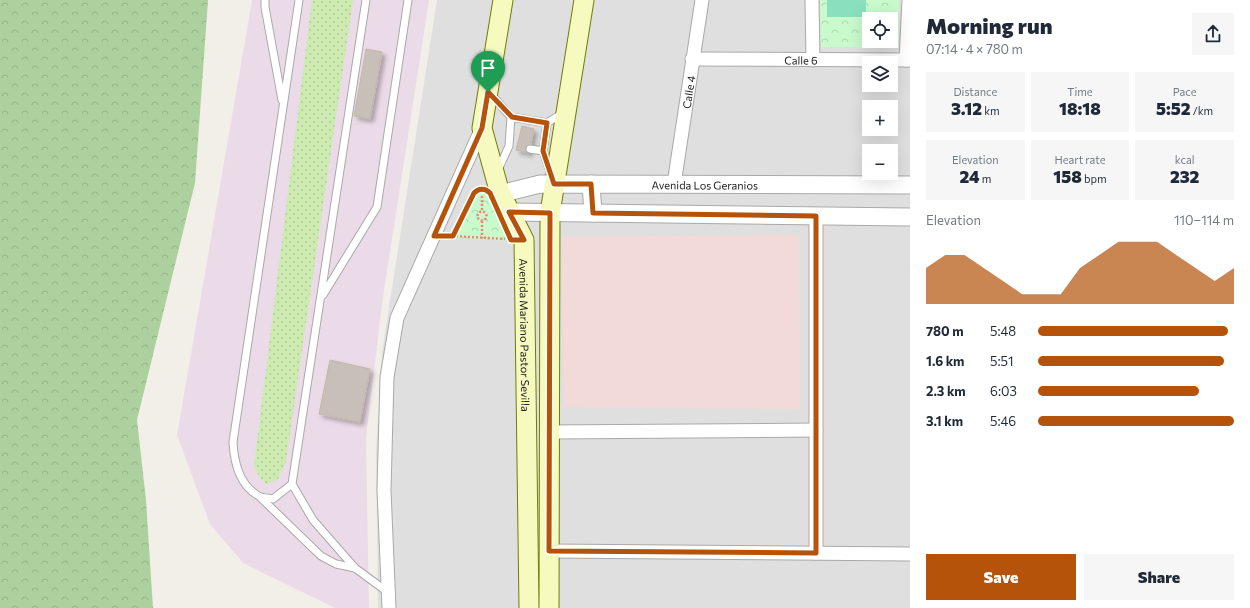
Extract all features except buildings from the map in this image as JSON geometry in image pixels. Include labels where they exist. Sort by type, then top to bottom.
[{"type":"main road","name":"Avenida Mariano Pastor Sevilla","points":[[503,0],[482,128],[491,187],[509,212],[524,240],[529,608]]},
{"type":"main road","name":"Avenida Mariano Pastor Sevilla","points":[[549,608],[550,213],[584,0]]},
{"type":"street","name":"Calle 4","points":[[674,184],[702,0]]},
{"type":"street","points":[[812,0],[813,60]]},
{"type":"street","points":[[908,60],[909,0]]},
{"type":"street","name":"Calle 6","points":[[692,59],[908,60]]},
{"type":"street","points":[[389,608],[384,490],[387,377],[397,318],[482,128]]},
{"type":"street","name":"Avenida Los Geranios","points":[[491,187],[540,184],[910,185]]},
{"type":"street","points":[[591,184],[593,213]]},
{"type":"street","points":[[509,212],[910,217]]},
{"type":"street","points":[[816,216],[816,553]]},
{"type":"street","points":[[549,432],[816,430]]},
{"type":"street","points":[[549,551],[910,554]]},
{"type":"lane","points":[[265,0],[283,106]]},
{"type":"lane","points":[[299,0],[233,442],[234,460],[246,486],[260,496],[321,556],[336,564],[355,568]]},
{"type":"lane","points":[[366,0],[292,484],[313,520],[355,568],[388,593]]},
{"type":"lane","points":[[320,298],[377,207],[408,0]]},
{"type":"lane","points":[[488,92],[512,117],[547,123],[566,111]]},
{"type":"lane","points":[[491,187],[509,146],[512,117]]},
{"type":"lane","points":[[547,123],[543,151],[554,184]]},
{"type":"lane","points":[[509,146],[517,147]]},
{"type":"lane","points":[[530,149],[543,151]]},
{"type":"lane","points":[[260,496],[273,498],[292,484]]},
{"type":"path","points":[[482,221],[477,217],[482,211],[491,187]]},
{"type":"path","points":[[453,236],[474,193],[491,187]]},
{"type":"path","points":[[482,211],[487,215],[487,218],[482,221]]},
{"type":"path","points":[[482,221],[482,238]]},
{"type":"path","points":[[434,236],[524,240]]},
{"type":"shaded area","points":[[252,0],[429,0],[382,304],[366,438],[369,608],[335,608],[243,563],[210,524],[177,435]]},
{"type":"shaded area","points":[[437,0],[910,0],[910,608],[378,608],[376,450],[382,352]]},
{"type":"shaded area","points":[[799,235],[800,409],[564,407],[562,237]]},
{"type":"green space","points":[[0,0],[208,0],[195,183],[137,420],[146,500],[153,608],[0,608]]},
{"type":"green space","points":[[312,0],[353,0],[286,461],[278,479],[267,484],[260,478],[254,466]]},
{"type":"green space","points":[[820,0],[899,0],[899,47],[898,12],[862,12],[862,47],[821,47]]},
{"type":"green space","points":[[827,0],[866,0],[866,12],[862,12],[862,17],[827,17]]},
{"type":"green space","points":[[478,187],[490,190],[515,241],[449,238],[472,192]]},
{"type":"route","points":[[488,92],[512,117],[547,123],[543,151],[554,184],[591,184],[593,213],[816,216],[816,553],[549,551],[550,213],[509,212],[524,240],[511,240],[490,193],[484,189],[480,189],[476,190],[474,193],[453,236],[434,236],[482,128],[488,92]]}]
